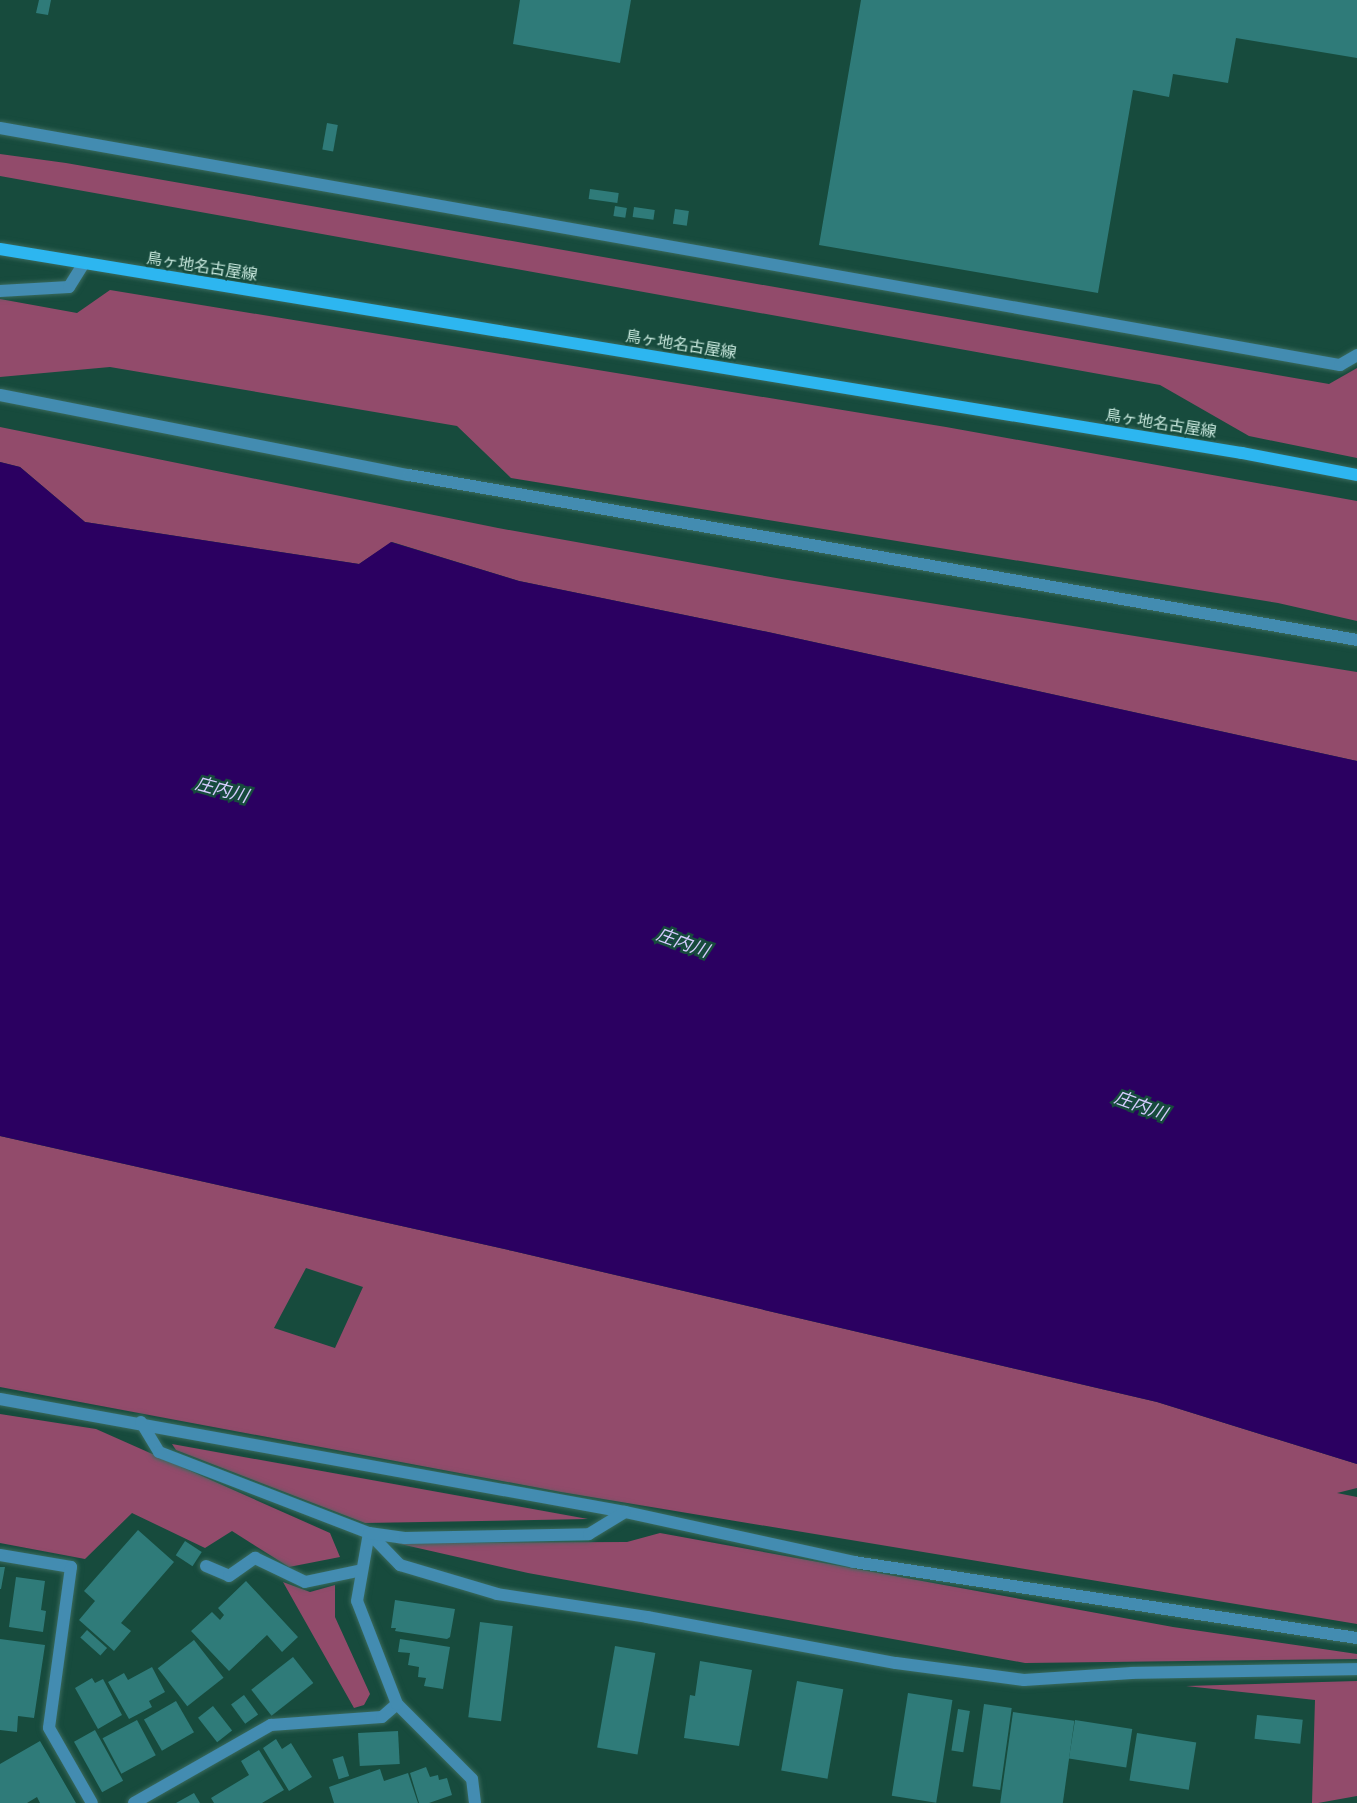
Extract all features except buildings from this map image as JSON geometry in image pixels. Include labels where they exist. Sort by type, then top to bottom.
[{"type":"main road","name":"鳥ヶ地名古屋線","points":[[0,249],[1242,453],[1357,475]]},
{"type":"street","points":[[0,128],[1328,363],[1340,364],[1357,355]]},
{"type":"street","points":[[0,291],[69,287],[84,263]]},
{"type":"street","points":[[0,395],[408,475],[1357,640]]},
{"type":"street","points":[[0,1399],[141,1422],[626,1512],[854,1562],[1357,1638]]},
{"type":"street","points":[[141,1422],[159,1452],[369,1533],[405,1538],[589,1534],[626,1512]]},
{"type":"street","points":[[369,1533],[357,1601],[397,1704],[471,1779],[475,1803]]},
{"type":"street","points":[[369,1533],[400,1565],[497,1594],[647,1617],[896,1663],[1024,1680],[1132,1673],[1357,1669]]},
{"type":"street","points":[[0,1555],[71,1567],[49,1728],[92,1803]]},
{"type":"street","points":[[206,1566],[229,1576],[255,1558],[305,1582],[362,1570]]},
{"type":"street","points":[[134,1803],[271,1725],[382,1717],[397,1704]]},
{"type":"shaded area","points":[[0,154],[66,163],[1329,384],[1357,368],[1357,458],[1249,436],[1160,385],[0,176]]},
{"type":"shaded area","points":[[110,290],[946,427],[1357,501],[1357,621],[1278,603],[511,478],[457,426],[110,367],[0,377],[0,299],[77,313]]},
{"type":"shaded area","points":[[0,427],[498,528],[782,579],[1357,672],[1357,761],[768,632],[519,581],[392,542],[359,564],[85,522],[20,467],[0,462]]},
{"type":"shaded area","points":[[0,1136],[513,1251],[1157,1402],[1357,1464],[1357,1488],[1337,1493],[1357,1497],[1357,1624],[561,1492],[0,1387]],"holes":[[[306,1268],[363,1287],[335,1348],[274,1328]]]},
{"type":"shaded area","points":[[0,1414],[96,1429],[330,1533],[340,1557],[289,1567],[232,1531],[205,1548],[132,1513],[85,1559],[0,1543]]},
{"type":"shaded area","points":[[172,1444],[588,1519],[365,1523],[176,1450]]},
{"type":"shaded area","points":[[660,1533],[1173,1627],[1357,1654],[1357,1659],[1025,1663],[528,1573],[396,1543],[627,1542]]},
{"type":"shaded area","points":[[283,1582],[310,1592],[335,1585],[335,1617],[370,1694],[364,1705],[354,1708]]},
{"type":"shaded area","points":[[1357,1681],[1357,1796],[1318,1803],[1312,1803],[1315,1700],[1186,1686]]},
{"type":"water","name":"庄内川","points":[[0,462],[20,467],[85,522],[359,564],[391,542],[519,581],[768,632],[1357,761],[1357,1464],[1157,1402],[513,1251],[0,1136]]}]
